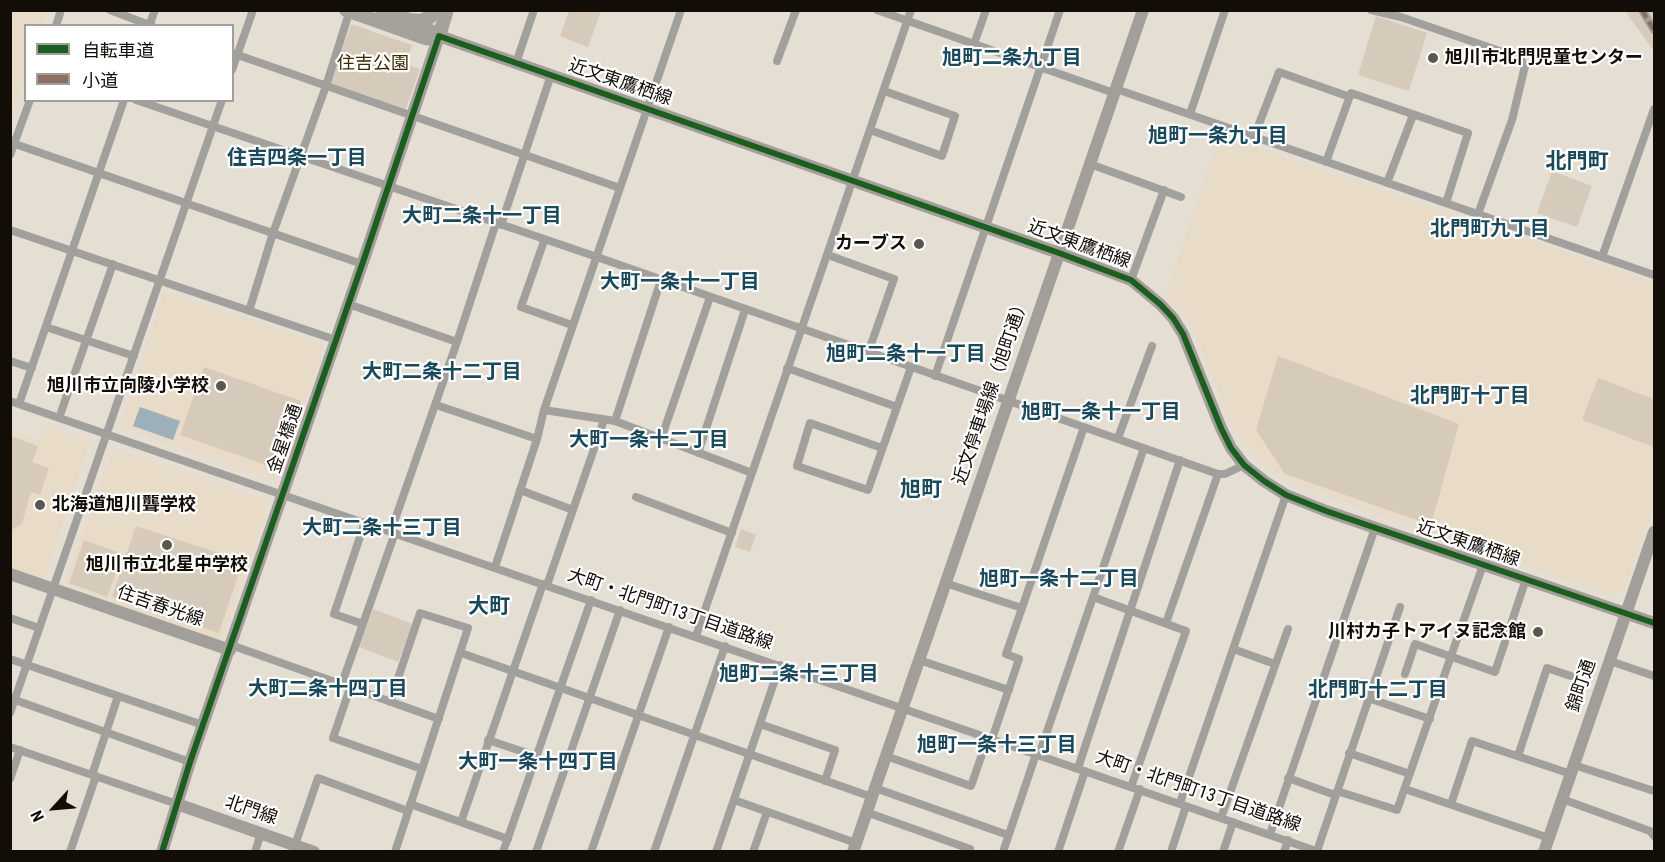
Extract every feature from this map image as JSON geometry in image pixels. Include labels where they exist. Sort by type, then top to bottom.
[{"type":"main road","points":[[382,10],[410,20],[439,36]]},
{"type":"main road","points":[[410,20],[421,21],[430,17],[434,10]]},
{"type":"main road","points":[[434,10],[439,36]]},
{"type":"main road","name":"金星橋通","points":[[439,36],[447,10]]},
{"type":"main road","name":"近文東鷹栖線","points":[[348,11],[425,38],[433,39],[439,36]]},
{"type":"street","points":[[110,10],[147,24]]},
{"type":"street","points":[[253,10],[235,54],[620,188]]},
{"type":"street","points":[[516,63],[534,10]]},
{"type":"street","points":[[495,567],[572,326],[681,10]]},
{"type":"street","points":[[777,61],[796,10]]},
{"type":"street","points":[[877,10],[1040,67],[1190,114],[1654,275]]},
{"type":"street","points":[[696,636],[911,10]]},
{"type":"street","points":[[974,44],[986,10]]},
{"type":"street","points":[[935,376],[1060,10]]},
{"type":"street","name":"近文停車場線（旭町通）","points":[[854,847],[1143,10]]},
{"type":"street","points":[[1190,114],[1225,10]]},
{"type":"street","points":[[1371,10],[1401,17],[1520,58],[1525,66],[1512,120],[1478,214]]},
{"type":"street","points":[[1641,10],[1654,30]]},
{"type":"street","points":[[249,311],[273,234],[326,86],[348,11]]},
{"type":"street","name":"近文東鷹栖線","points":[[439,36],[853,180],[1131,280],[1160,304],[1183,333],[1231,448],[1244,465],[1264,481],[1286,495],[1375,528],[1654,623]]},
{"type":"street","name":"金星橋通","points":[[162,852],[190,762],[439,36]]},
{"type":"street","points":[[1254,137],[1279,72],[1350,97]]},
{"type":"street","points":[[422,770],[333,738],[363,624],[393,532],[551,75]]},
{"type":"street","points":[[870,130],[942,156],[955,116],[884,91]]},
{"type":"street","points":[[1326,162],[1351,93],[1468,133],[1446,203]]},
{"type":"street","points":[[10,155],[29,102]]},
{"type":"street","points":[[15,402],[32,368],[123,102]]},
{"type":"street","points":[[142,102],[544,241],[597,257],[1218,474],[1225,474],[1244,465]]},
{"type":"street","points":[[10,713],[221,102]]},
{"type":"street","points":[[1602,257],[1654,109]]},
{"type":"street","points":[[1387,183],[1413,115]]},
{"type":"street","points":[[15,144],[362,264]]},
{"type":"street","points":[[1090,164],[1181,197]]},
{"type":"street","points":[[1131,280],[1164,190]]},
{"type":"street","points":[[10,230],[336,340]]},
{"type":"street","points":[[544,241],[521,307],[572,326]]},
{"type":"street","points":[[828,255],[894,279],[868,352]]},
{"type":"street","points":[[59,418],[113,264]]},
{"type":"street","points":[[615,421],[661,280]]},
{"type":"street","points":[[661,439],[710,297]]},
{"type":"street","points":[[348,304],[457,342]]},
{"type":"street","points":[[698,453],[746,310]]},
{"type":"street","points":[[46,327],[134,356]]},
{"type":"street","points":[[1118,438],[1152,346]]},
{"type":"street","points":[[10,361],[32,368]]},
{"type":"street","points":[[787,368],[897,407]]},
{"type":"street","points":[[882,448],[810,423],[797,466],[868,490],[911,368]]},
{"type":"street","name":"大町・北門町13丁目道路線","points":[[15,402],[1318,851]]},
{"type":"street","points":[[436,405],[537,440]]},
{"type":"street","points":[[544,410],[615,421],[752,473]]},
{"type":"street","points":[[461,822],[488,740],[604,420]]},
{"type":"street","points":[[886,756],[971,786],[1019,659],[1006,654],[1084,426]]},
{"type":"street","points":[[1002,852],[1144,447]]},
{"type":"street","points":[[1058,852],[1130,611],[1180,460]]},
{"type":"street","points":[[1166,623],[1218,474]]},
{"type":"street","points":[[520,490],[573,510]]},
{"type":"street","points":[[1171,852],[1183,804],[1286,495]]},
{"type":"street","points":[[636,497],[732,533]]},
{"type":"street","points":[[363,624],[334,614],[365,522]]},
{"type":"street","points":[[1269,834],[1375,528]]},
{"type":"street","name":"錦町通","points":[[1544,852],[1654,532]]},
{"type":"street","points":[[1288,778],[1397,810],[1483,565]]},
{"type":"street","name":"住吉春光線","points":[[10,574],[231,647]]},
{"type":"street","points":[[1405,674],[1414,644],[1495,672],[1526,579]]},
{"type":"street","points":[[945,583],[1022,608]]},
{"type":"street","points":[[1093,597],[1186,631],[1135,788],[1118,852]]},
{"type":"street","points":[[503,852],[591,600]]},
{"type":"street","points":[[1318,851],[1349,753],[1400,607]]},
{"type":"street","points":[[536,852],[620,610]]},
{"type":"street","points":[[390,702],[420,613],[468,628],[440,720],[395,852]]},
{"type":"street","points":[[10,618],[39,628]]},
{"type":"street","points":[[591,852],[669,627]]},
{"type":"street","points":[[1221,818],[1287,629]]},
{"type":"street","points":[[654,852],[725,646]]},
{"type":"street","points":[[231,647],[440,720]]},
{"type":"street","points":[[1233,649],[1275,664]]},
{"type":"street","points":[[461,653],[825,781],[873,793],[1008,835]]},
{"type":"street","points":[[10,658],[203,725]]},
{"type":"street","points":[[919,660],[1009,690]]},
{"type":"street","points":[[1610,661],[1654,676]]},
{"type":"street","points":[[716,852],[780,665]]},
{"type":"street","points":[[1518,756],[1547,669],[1571,676]]},
{"type":"street","points":[[70,852],[118,696]]},
{"type":"street","points":[[1368,698],[1430,719]]},
{"type":"street","points":[[15,700],[190,762]]},
{"type":"street","points":[[760,724],[835,750],[825,781]]},
{"type":"street","points":[[488,740],[536,756]]},
{"type":"street","points":[[1451,804],[1472,741],[1518,756],[1654,791]]},
{"type":"street","points":[[10,747],[177,804]]},
{"type":"street","points":[[10,779],[20,750]]},
{"type":"street","points":[[1349,753],[1410,774]]},
{"type":"street","points":[[294,845],[318,778],[409,808],[461,822],[508,839]]},
{"type":"street","points":[[1405,789],[1549,837]]},
{"type":"street","points":[[1562,799],[1650,831],[1654,836]]},
{"type":"street","points":[[734,800],[854,847]]},
{"type":"street","name":"北門線","points":[[177,804],[314,852]]},
{"type":"street","points":[[753,852],[767,812]]},
{"type":"street","points":[[866,812],[970,849]]},
{"type":"street","points":[[1223,852],[1233,822]]},
{"type":"street","points":[[255,852],[261,833]]},
{"type":"street","points":[[1284,852],[1288,840]]},
{"type":"shaded area","points":[[11,10],[48,11],[42,24],[24,24],[24,78],[11,118]]},
{"type":"shaded area","points":[[1220,135],[1654,283],[1654,504],[1625,589],[1608,594],[1297,485],[1261,462],[1232,425],[1194,330],[1185,314],[1166,293]]},
{"type":"shaded area","name":"旭川市立向陵小学校","points":[[164,292],[320,343],[323,347],[281,474],[272,480],[120,426]]},
{"type":"shaded area","name":"北海道旭川聾学校","points":[[44,425],[90,442],[44,579],[11,568],[11,432],[39,441]]},
{"type":"shaded area","name":"旭川市立北星中学校","points":[[119,450],[265,500],[267,509],[224,633],[217,639],[69,587],[65,581],[112,453]]},
{"type":"green space","points":[[569,11],[601,11],[588,47],[560,36]]},
{"type":"green space","points":[[1625,11],[1652,11],[1654,13],[1654,51]]},
{"type":"green space","points":[[1376,16],[1427,33],[1409,91],[1358,75]]},
{"type":"green space","name":"住吉公園","points":[[351,24],[412,45],[406,64],[420,69],[406,109],[331,83]]},
{"type":"green space","points":[[1552,171],[1592,186],[1577,227],[1537,213]]},
{"type":"green space","points":[[1278,356],[1459,424],[1431,525],[1285,474],[1256,430]]},
{"type":"green space","points":[[204,367],[301,401],[278,469],[180,435]]},
{"type":"green space","points":[[1598,378],[1654,399],[1654,447],[1582,420]]},
{"type":"green space","points":[[11,436],[38,446],[32,462],[49,468],[40,495],[31,492],[22,523],[12,530]]},
{"type":"green space","points":[[136,526],[243,561],[219,633],[112,597]]},
{"type":"green space","points":[[741,529],[756,535],[750,552],[735,547]]},
{"type":"green space","points":[[84,540],[123,554],[107,597],[69,583]]},
{"type":"green space","points":[[373,609],[413,624],[398,662],[359,647]]},
{"type":"water","points":[[140,407],[180,421],[173,440],[133,426]]},
{"type":"marked path","points":[[1642,10],[1654,30]]},
{"type":"cycle path","points":[[162,852],[190,762],[439,36],[1131,280],[1173,318],[1183,334],[1231,448],[1244,465],[1264,481],[1286,495],[1326,511],[1654,623]]},
{"type":"place","name":"旭川市北門児童センター","points":[[1433,58]]},
{"type":"place","name":"カーブス","points":[[919,244]]},
{"type":"place","name":"旭川市立向陵小学校","points":[[221,386]]},
{"type":"place","name":"北海道旭川聾学校","points":[[40,505]]},
{"type":"place","name":"旭川市立北星中学校","points":[[167,545]]},
{"type":"place","name":"川村カ子トアイヌ記念館","points":[[1538,632]]},
{"type":"district","name":"旭町二条九丁目","points":[[1012,59]]},
{"type":"district","name":"旭町一条九丁目","points":[[1218,137]]},
{"type":"district","name":"住吉四条一丁目","points":[[297,159]]},
{"type":"district","name":"北門町","points":[[1577,163]]},
{"type":"district","name":"大町二条十一丁目","points":[[482,217]]},
{"type":"district","name":"北門町九丁目","points":[[1490,230]]},
{"type":"district","name":"大町一条十一丁目","points":[[680,283]]},
{"type":"district","name":"旭町二条十一丁目","points":[[906,355]]},
{"type":"district","name":"大町二条十二丁目","points":[[442,373]]},
{"type":"district","name":"北門町十丁目","points":[[1470,397]]},
{"type":"district","name":"旭町一条十一丁目","points":[[1101,413]]},
{"type":"district","name":"大町一条十二丁目","points":[[649,441]]},
{"type":"district","name":"旭町","points":[[921,491]]},
{"type":"district","name":"大町二条十三丁目","points":[[382,529]]},
{"type":"district","name":"旭町一条十二丁目","points":[[1059,580]]},
{"type":"district","name":"大町","points":[[489,608]]},
{"type":"district","name":"旭町二条十三丁目","points":[[799,675]]},
{"type":"district","name":"大町二条十四丁目","points":[[328,690]]},
{"type":"district","name":"北門町十二丁目","points":[[1378,691]]},
{"type":"district","name":"旭町一条十三丁目","points":[[997,746]]},
{"type":"district","name":"大町一条十四丁目","points":[[538,763]]}]
